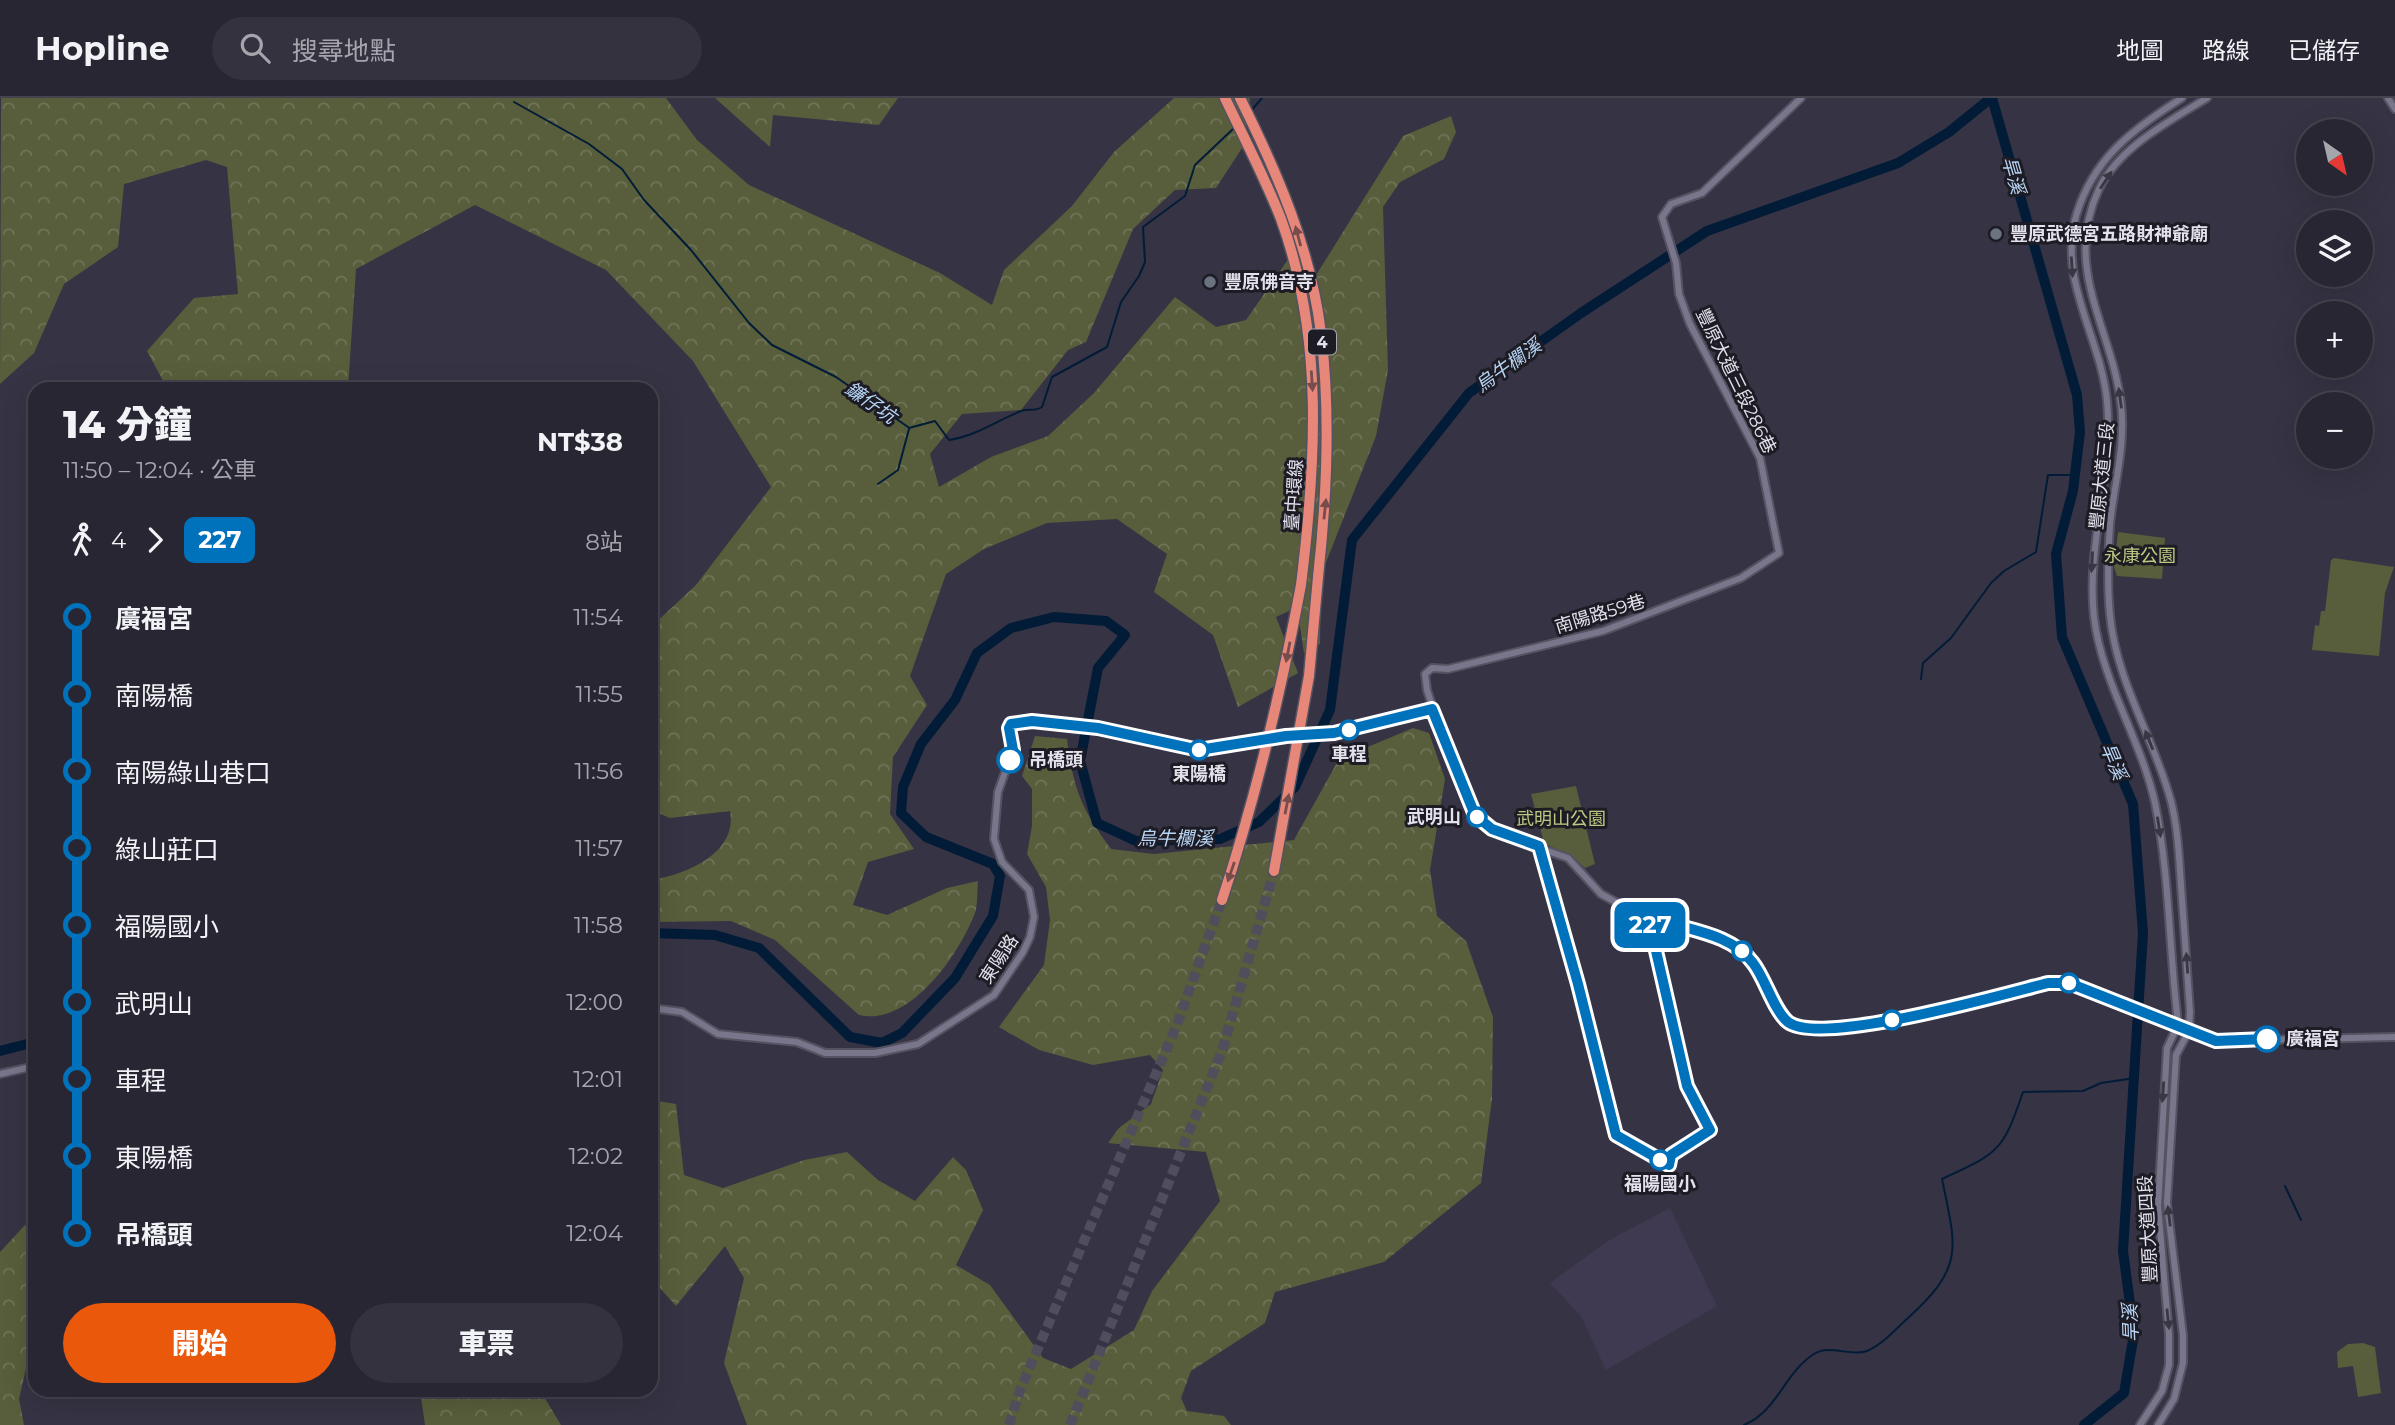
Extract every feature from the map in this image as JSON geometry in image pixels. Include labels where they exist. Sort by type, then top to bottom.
[{"type":"highway","name":"臺中環線","points":[[1222,900],[1251,811],[1283,678],[1301,585],[1312,498],[1314,408],[1302,303],[1282,221],[1225,98]]},
{"type":"highway","name":"臺中環線","points":[[1240,98],[1294,220],[1321,333],[1327,426],[1326,496],[1309,676],[1274,871]]},
{"type":"street","name":"豐原大道三段286巷","points":[[1779,554],[1773,536],[1760,458],[1690,324],[1679,294],[1676,263],[1662,217],[1664,209],[1702,193],[1801,98]]},
{"type":"street","name":"豐原大道三段","points":[[2177,1027],[2154,801],[2104,664],[2094,618],[2091,564],[2108,417],[2103,371],[2074,287],[2071,249],[2077,215],[2097,168],[2121,139],[2182,98]]},
{"type":"street","name":"豐原大道三段","points":[[2189,1031],[2183,918],[2172,804],[2128,687],[2110,617],[2110,534],[2121,456],[2122,417],[2117,376],[2088,284],[2085,253],[2089,217],[2099,188],[2109,173],[2147,137],[2207,98]]},
{"type":"street","points":[[2388,98],[2395,109]]},
{"type":"street","name":"南陽路59巷","points":[[1432,709],[1425,674],[1432,668],[1448,669],[1603,631],[1741,578],[1779,554]]},
{"type":"street","points":[[1432,709],[1468,803],[1482,824],[1508,837],[1568,858],[1601,894],[1623,906],[1738,948],[1753,962],[1786,1021],[1799,1027],[1867,1025],[2048,983],[2079,985],[2161,1022],[2216,1041],[2395,1037]]},
{"type":"street","name":"東陽路","points":[[658,1009],[682,1013],[718,1034],[797,1042],[825,1053],[843,1054],[901,1050],[918,1044],[964,1017],[994,995],[1011,974],[1030,937],[1034,917],[1029,890],[1002,862],[995,839],[998,792],[1013,750],[1009,728],[1011,724],[1032,721],[1077,725],[1199,750],[1232,743],[1346,731],[1432,709]]},
{"type":"street","name":"豐原大道四段","points":[[2140,1425],[2162,1391],[2169,1365],[2158,1206],[2167,1048],[2177,1027]]},
{"type":"street","name":"豐原大道四段","points":[[2158,1425],[2174,1398],[2183,1363],[2183,1335],[2167,1203],[2176,1055],[2189,1031]]},
{"type":"street","points":[[0,1074],[28,1068]]},
{"type":"shaded area","name":"福陽國小","points":[[1670,1208],[1717,1306],[1606,1370],[1581,1316],[1550,1283],[1609,1240]]},
{"type":"green space","points":[[1,98],[666,98],[697,140],[749,185],[940,273],[992,305],[1004,270],[1072,206],[1114,152],[1174,98],[1250,98],[1244,145],[1216,188],[1175,190],[1133,229],[1086,342],[1068,350],[1021,410],[962,414],[930,454],[939,487],[991,457],[1048,436],[1094,393],[1175,297],[1216,327],[1246,320],[1289,258],[1313,280],[1403,136],[1451,116],[1456,132],[1444,159],[1400,182],[1383,207],[1388,370],[1376,436],[1321,575],[1320,644],[1304,653],[1297,607],[1276,617],[1298,673],[1238,707],[1213,635],[1154,592],[1167,554],[1117,519],[1047,523],[984,549],[946,574],[910,676],[927,705],[893,757],[890,814],[914,849],[868,862],[853,905],[887,915],[947,888],[978,881],[977,906],[957,948],[930,984],[896,1010],[878,1016],[859,1015],[775,940],[731,921],[658,922],[658,878],[693,867],[717,850],[726,839],[730,826],[730,811],[670,818],[658,813],[658,620],[696,585],[771,487],[693,361],[606,270],[475,205],[356,269],[348,382],[164,382],[147,351],[194,298],[238,294],[227,167],[206,160],[124,184],[118,247],[64,284],[34,353],[0,384]]},
{"type":"green space","points":[[715,98],[898,98],[879,125],[773,115],[770,147]]},
{"type":"green space","name":"永康公園","points":[[2118,532],[2165,538],[2162,579],[2117,576],[2114,567]]},
{"type":"green space","points":[[2334,558],[2394,567],[2385,593],[2379,656],[2312,650],[2315,625],[2319,626],[2321,611],[2325,611],[2331,560]]},
{"type":"green space","points":[[1413,728],[1429,733],[1445,779],[1430,870],[1437,916],[1466,941],[1493,1017],[1492,1099],[1481,1183],[1384,1262],[1275,1292],[1265,1323],[1191,1371],[1181,1398],[1187,1411],[1224,1416],[1231,1425],[747,1425],[724,1363],[744,1278],[725,1246],[676,1306],[658,1286],[658,1101],[676,1104],[684,1175],[723,1188],[804,1160],[847,1152],[878,1180],[915,1201],[953,1157],[966,1170],[983,1210],[956,1265],[990,1285],[1043,1358],[1071,1369],[1134,1330],[1152,1291],[1220,1201],[1206,1152],[1108,1143],[1119,1128],[1151,1104],[1163,1070],[1150,1055],[1093,1065],[1039,1050],[999,1027],[1044,965],[1050,920],[1046,887],[1027,854],[1032,826],[1032,789],[1022,776],[1035,736],[1067,739],[1072,772],[1080,798],[1111,849],[1154,854],[1294,840],[1339,759]]},
{"type":"green space","name":"武明山公園","points":[[1576,786],[1595,864],[1585,868],[1574,858],[1544,843],[1531,794]]},
{"type":"green space","points":[[25,1225],[28,1227],[28,1360],[19,1399],[24,1425],[0,1425],[0,1252]]},
{"type":"green space","points":[[2363,1343],[2375,1347],[2381,1393],[2358,1397],[2353,1366],[2338,1368],[2337,1352],[2348,1344]]},
{"type":"green space","points":[[421,1397],[544,1397],[561,1425],[425,1425]]},
{"type":"waterway","name":"鐮仔坑","points":[[1250,112],[1262,98]]},
{"type":"waterway","name":"烏牛欄溪","points":[[658,933],[715,935],[759,948],[850,1037],[882,1043],[902,1033],[955,978],[993,916],[1000,876],[993,864],[926,837],[901,813],[903,787],[921,744],[955,700],[977,653],[1011,628],[1054,617],[1106,621],[1125,635],[1098,668],[1080,761],[1097,823],[1136,841],[1220,839],[1259,822],[1295,787],[1330,710],[1352,540],[1469,393],[1581,313],[1707,231],[1898,163],[1949,132],[1991,98]]},
{"type":"waterway","name":"旱溪","points":[[1992,98],[2077,395],[2080,432],[2073,491],[2056,554],[2062,637],[2133,804],[2143,933],[2123,1251],[2134,1334],[2124,1393],[2084,1425]]},
{"type":"waterway","name":"鐮仔坑","points":[[514,102],[589,144],[622,169],[644,200],[691,250],[749,323],[772,345],[836,377],[908,427]]},
{"type":"waterway","name":"鐮仔坑","points":[[909,428],[935,421],[949,440],[977,432],[1021,411],[1042,407],[1052,377],[1107,347],[1121,302],[1145,262],[1143,227],[1185,196],[1195,165],[1234,128]]},
{"type":"waterway","points":[[878,484],[898,470],[909,429]]},
{"type":"waterway","points":[[1921,679],[1923,663],[1951,638],[1991,583],[2004,571],[2036,552],[2048,475],[2075,475]]},
{"type":"waterway","name":"烏牛欄溪","points":[[0,1051],[28,1044]]},
{"type":"waterway","points":[[1744,1425],[1765,1411],[1795,1371],[1814,1354],[1827,1350],[1854,1353],[1867,1351],[1889,1336],[1940,1284],[1952,1255],[1951,1222],[1942,1179],[1976,1163],[1996,1148],[2010,1127],[2023,1092],[2083,1091],[2101,1083],[2135,1078]]},
{"type":"waterway","points":[[2285,1186],[2301,1220]]},
{"type":"tunnel","points":[[1070,1425],[1222,1051],[1274,871]]},
{"type":"tunnel","points":[[1009,1425],[1020,1390],[1176,1027],[1222,900]]},
{"type":"bus line","name":"227","points":[[1010,760],[1013,750],[1009,738],[1011,724],[1032,721],[1098,728],[1199,750],[1286,736],[1346,731],[1432,709],[1468,803],[1482,824],[1508,837],[1539,846],[1578,984],[1616,1135],[1669,1165],[1671,1155],[1710,1130],[1687,1086],[1676,1050],[1648,916],[1678,923],[1738,948],[1753,962],[1786,1021],[1799,1027],[1867,1025],[2048,983],[2069,983],[2117,1001],[2161,1022],[2216,1041],[2267,1039]]},
{"type":"place","name":"豐原武德宮五路財神爺廟","points":[[1996,234]]},
{"type":"place","name":"豐原佛音寺","points":[[1210,282]]},
{"type":"place","name":"車程","points":[[1349,730]]},
{"type":"place","name":"東陽橋","points":[[1199,750]]},
{"type":"place","name":"吊橋頭","points":[[1010,760]]},
{"type":"place","name":"武明山","points":[[1477,817]]},
{"type":"place","name":"廣福宮","points":[[2267,1039]]},
{"type":"place","name":"福陽國小","points":[[1660,1160]]}]
